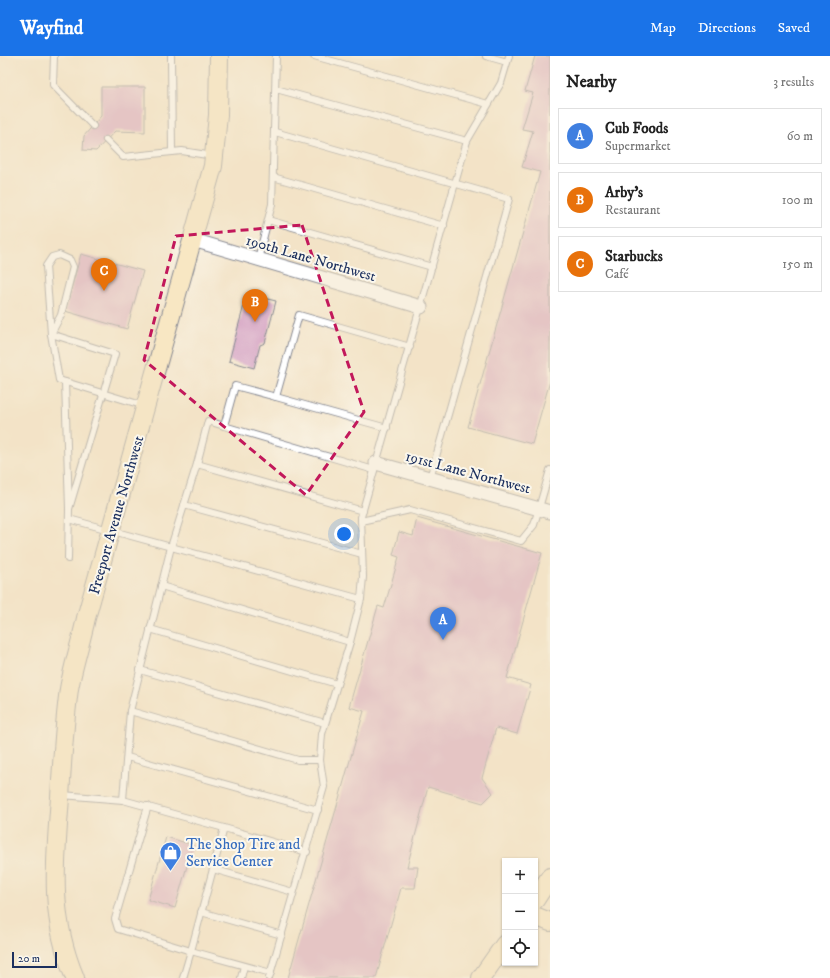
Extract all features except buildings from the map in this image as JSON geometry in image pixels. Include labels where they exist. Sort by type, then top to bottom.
[{"type":"street","name":"Freeport Avenue Northwest","points":[[75,978],[66,956],[59,928],[56,898],[60,795],[70,688],[86,618],[193,240],[214,156],[218,115],[219,56]]},
{"type":"street","name":"190th Lane Northwest","points":[[193,240],[421,307]]},
{"type":"street","name":"191st Lane Northwest","points":[[375,467],[430,478],[545,510]]},
{"type":"street","points":[[538,895],[550,877]]},
{"type":"street","points":[[538,917],[550,922]]},
{"type":"street","points":[[481,978],[502,948]]},
{"type":"lane","points":[[54,56],[53,85],[92,126]]},
{"type":"lane","points":[[171,56],[172,152]]},
{"type":"lane","points":[[258,259],[272,204],[276,56]]},
{"type":"lane","points":[[314,56],[488,104]]},
{"type":"lane","points":[[148,806],[115,919],[118,929],[270,975],[293,892],[307,852],[324,787],[320,760],[322,734],[350,642],[361,599],[361,521],[363,511],[468,141],[501,83],[508,59],[486,56]]},
{"type":"lane","points":[[276,89],[468,141]]},
{"type":"lane","points":[[275,132],[509,199],[430,478]]},
{"type":"lane","points":[[106,140],[123,157],[182,151],[214,156]]},
{"type":"lane","points":[[273,177],[444,226]]},
{"type":"lane","points":[[268,220],[432,267]]},
{"type":"lane","points":[[51,334],[61,315],[73,267],[70,260],[59,255],[52,257],[46,266],[51,334],[59,380],[146,406]]},
{"type":"lane","points":[[276,397],[299,315],[410,347]]},
{"type":"lane","points":[[51,334],[115,354],[69,509]]},
{"type":"lane","points":[[65,382],[69,509],[68,559]]},
{"type":"lane","points":[[224,426],[235,386],[387,428]]},
{"type":"lane","points":[[124,800],[130,711],[171,547],[197,464],[208,421],[375,467]]},
{"type":"lane","points":[[197,464],[363,511]]},
{"type":"lane","points":[[361,521],[410,510],[521,541],[545,510],[550,470]]},
{"type":"lane","points":[[184,505],[362,554]]},
{"type":"lane","points":[[69,519],[361,599]]},
{"type":"lane","points":[[161,586],[350,642]]},
{"type":"lane","points":[[150,629],[337,684]]},
{"type":"lane","points":[[140,670],[326,723]]},
{"type":"lane","points":[[130,711],[298,760],[320,760]]},
{"type":"lane","points":[[127,757],[318,810]]},
{"type":"lane","points":[[60,795],[124,800],[307,852]]},
{"type":"lane","points":[[183,978],[224,828]]},
{"type":"lane","points":[[213,869],[293,892]]},
{"type":"lane","points":[[201,912],[282,935]]},
{"type":"lane","points":[[241,978],[244,966]]},
{"type":"highlighted area","points":[[302,225],[364,412],[306,495],[144,360],[176,236]]},
{"type":"place","name":"Starbucks","points":[[104,291]]},
{"type":"place","name":"Arby's","points":[[255,322]]},
{"type":"place","name":"Cub Foods","points":[[443,640]]},
{"type":"place","name":"The Shop Tire and Service Center","points":[[170,872]]}]
